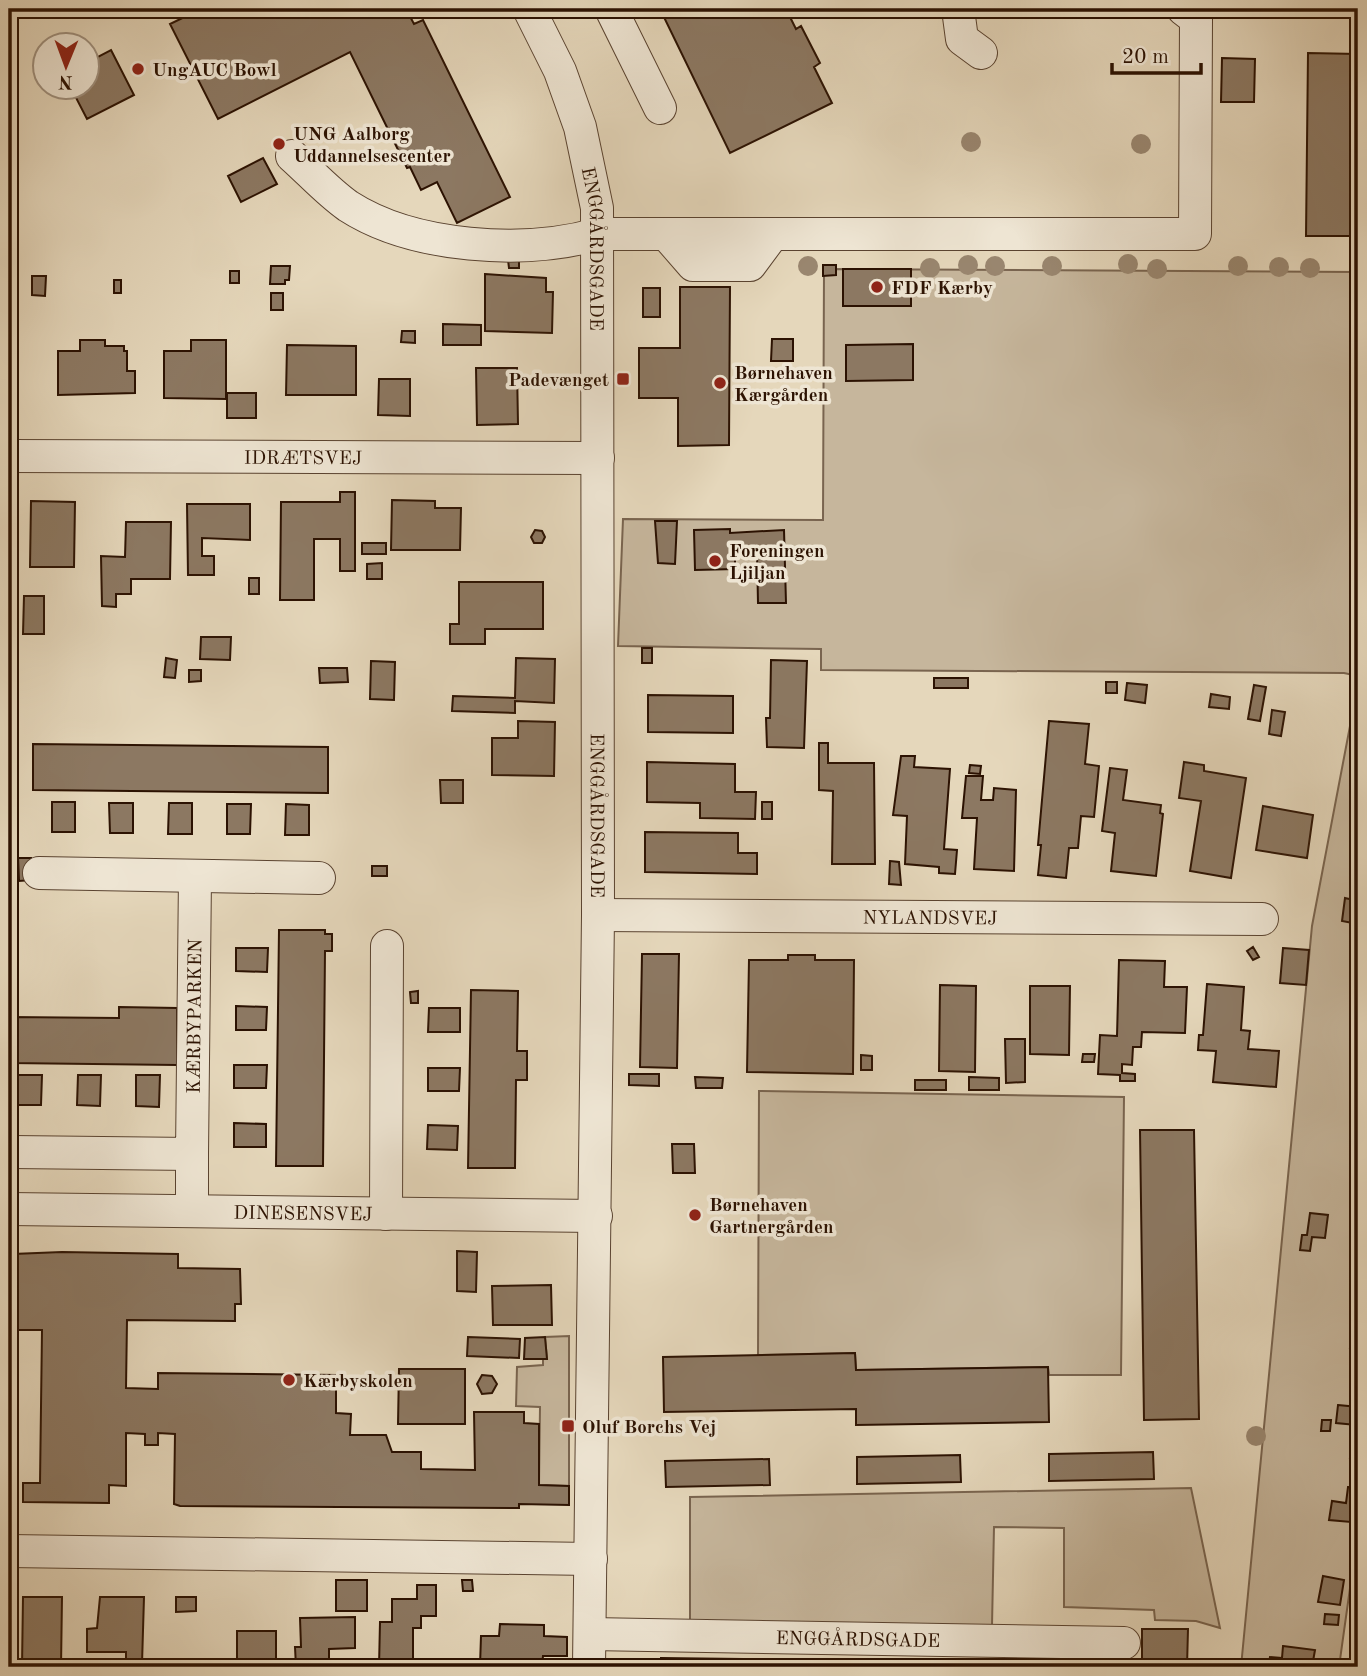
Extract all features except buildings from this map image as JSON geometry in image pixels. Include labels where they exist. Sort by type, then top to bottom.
[{"type":"street","name":"ENGGÅRDSGADE","points":[[529,9],[560,71],[580,127],[597,208],[598,234],[598,915],[589,1667]]},
{"type":"street","points":[[611,9],[660,108]]},
{"type":"street","points":[[958,9],[962,39],[981,53]]},
{"type":"street","points":[[292,156],[348,206],[414,236],[500,244],[566,243],[598,234],[1195,234],[1197,12]]},
{"type":"street","name":"IDRÆTSVEJ","points":[[9,456],[598,458]]},
{"type":"street","points":[[39,873],[319,878]]},
{"type":"street","name":"KÆRBYPARKEN","points":[[192,1211],[195,876]]},
{"type":"street","name":"NYLANDSVEJ","points":[[598,915],[1262,919]]},
{"type":"street","points":[[386,1214],[387,946]]},
{"type":"street","points":[[12,1152],[192,1154]]},
{"type":"street","name":"DINESENSVEJ","points":[[9,1209],[596,1216]]},
{"type":"street","points":[[9,1551],[592,1559]]},
{"type":"street","name":"ENGGÅRDSGADE","points":[[590,1634],[1124,1643]]},
{"type":"shaded area","points":[[824,269],[1358,272],[1358,676],[1344,673],[821,670],[821,649],[618,646],[623,519],[823,520]]},
{"type":"shaded area","points":[[1358,684],[1358,1531],[1339,1667],[1241,1667],[1312,926]]},
{"type":"shaded area","points":[[759,1091],[1124,1097],[1121,1375],[1049,1375],[1048,1367],[856,1370],[855,1353],[758,1355]]},
{"type":"shaded area","points":[[569,1336],[569,1421],[565,1422],[565,1433],[569,1433],[569,1486],[539,1485],[540,1407],[516,1406],[517,1367],[543,1365],[543,1359],[547,1359],[545,1337]]},
{"type":"shaded area","points":[[1191,1488],[1220,1628],[1196,1621],[1155,1620],[1154,1610],[1064,1607],[1064,1528],[994,1527],[992,1626],[690,1624],[690,1497]]},
{"type":"place","name":"UngAUC Bowl","points":[[138,69]]},
{"type":"place","name":"UNG Aalborg Uddannelsescenter","points":[[279,144]]},
{"type":"place","name":"FDF Kærby","points":[[877,287]]},
{"type":"place","name":"Padevænget","points":[[623,379]]},
{"type":"place","name":"Børnehaven Kærgården","points":[[720,383]]},
{"type":"place","name":"Foreningen Ljiljan","points":[[715,561]]},
{"type":"place","name":"Børnehaven Gartnergården","points":[[695,1215]]},
{"type":"place","name":"Kærbyskolen","points":[[289,1380]]},
{"type":"place","name":"Oluf Borchs Vej","points":[[568,1426]]}]
